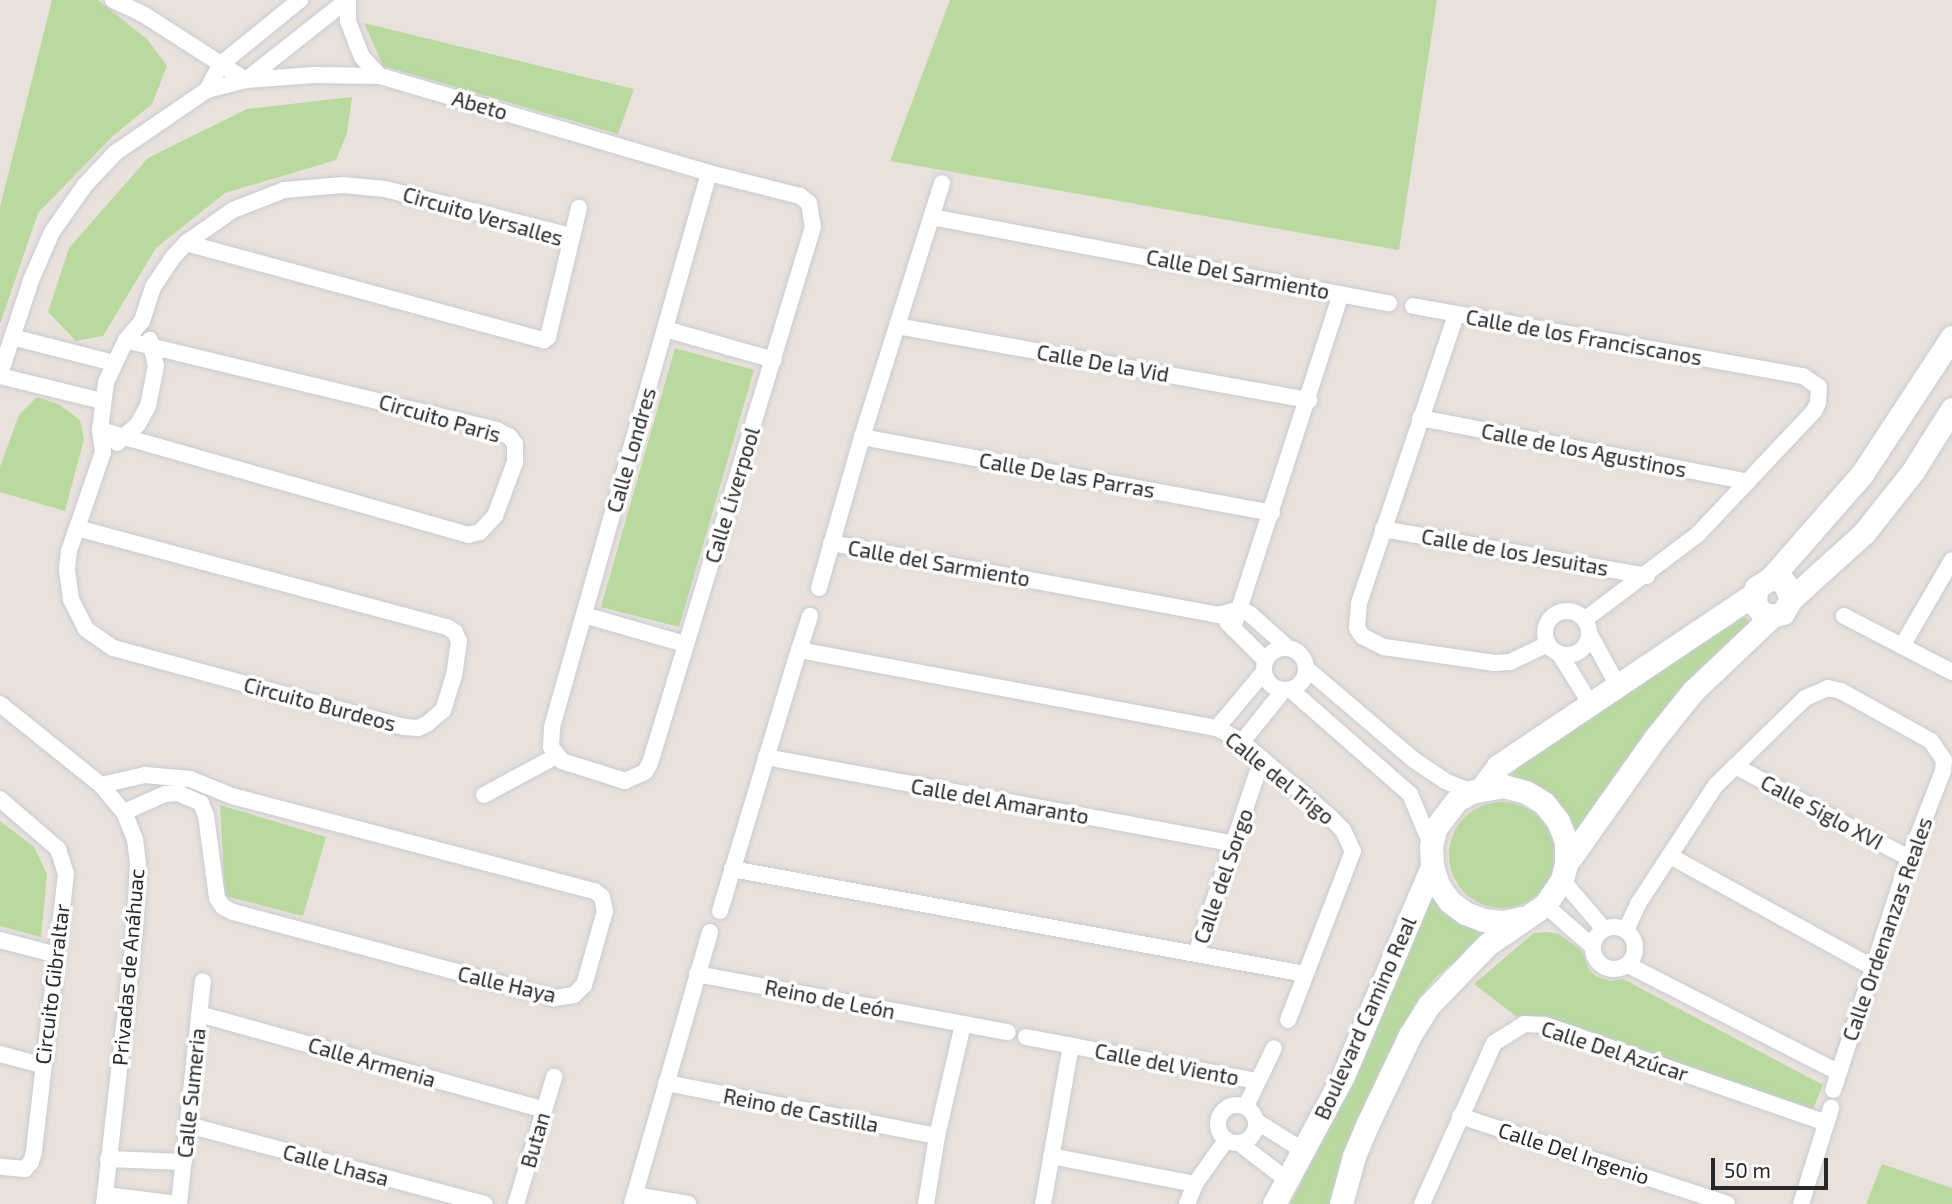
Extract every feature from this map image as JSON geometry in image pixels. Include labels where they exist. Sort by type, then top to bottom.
[{"type":"street","points":[[113,0],[143,14],[246,80]]},
{"type":"street","points":[[207,90],[221,64],[300,0]]},
{"type":"street","points":[[347,0],[348,21],[362,57],[380,76]]},
{"type":"street","points":[[102,401],[0,375],[31,280],[65,210],[115,153],[207,90],[246,80],[347,0]]},
{"type":"street","name":"Abeto","points":[[246,80],[314,75],[380,76],[709,173],[800,196],[811,208],[813,227]]},
{"type":"street","name":"Calle Londres","points":[[556,755],[551,747],[552,727],[709,173]]},
{"type":"street","name":"Calle del Sarmiento","points":[[942,183],[831,543],[1218,615]]},
{"type":"street","name":"Circuito Versalles","points":[[343,185],[385,189],[572,236],[548,337],[544,340],[187,243],[253,201],[284,190],[343,185]]},
{"type":"street","points":[[572,236],[579,208]]},
{"type":"street","name":"Calle Del Sarmiento","points":[[932,217],[1341,293],[1309,400],[1233,628]]},
{"type":"street","name":"Calle Liverpool","points":[[556,755],[562,761],[625,781],[645,772],[650,763],[813,227]]},
{"type":"street","points":[[77,528],[103,452],[100,430],[102,401],[113,363],[126,340],[142,321],[153,287],[187,243]]},
{"type":"street","points":[[1341,293],[1389,303]]},
{"type":"street","points":[[1413,306],[1456,315]]},
{"type":"street","name":"Calle de los Franciscanos","points":[[1554,649],[1510,662],[1495,663],[1384,647],[1362,636],[1357,628],[1359,604],[1456,315],[1804,376],[1819,387],[1820,395],[1814,411],[1697,535],[1587,626]]},
{"type":"street","points":[[103,452],[124,439],[138,424],[154,387],[156,366],[153,346],[142,321]]},
{"type":"street","name":"Calle De la Vid","points":[[897,326],[1309,400]]},
{"type":"street","points":[[666,328],[774,360]]},
{"type":"street","points":[[12,337],[113,363]]},
{"type":"street","points":[[1431,856],[1444,814],[1476,790],[1498,766],[1754,594],[1760,583],[1771,578],[1869,465],[1952,337]]},
{"type":"street","name":"Circuito Paris","points":[[100,430],[468,535],[480,532],[495,516],[515,462],[515,444],[510,437],[497,430],[126,340]]},
{"type":"street","points":[[1341,1204],[1354,1156],[1410,1035],[1429,1005],[1455,975],[1522,918],[1545,905],[1564,872],[1656,737],[1693,691],[1772,616],[1783,612],[1791,599],[1864,533],[1913,471],[1952,409]]},
{"type":"street","name":"Calle de los Agustinos","points":[[1420,418],[1748,482]]},
{"type":"street","name":"Calle De las Parras","points":[[862,437],[1272,513]]},
{"type":"street","name":"Circuito Burdeos","points":[[77,528],[447,627],[455,632],[459,641],[454,675],[443,710],[418,728],[404,727],[113,648],[86,629],[71,599],[66,569],[77,528]]},
{"type":"street","name":"Calle de los Jesuitas","points":[[1383,529],[1647,576]]},
{"type":"street","points":[[819,589],[831,543]]},
{"type":"street","points":[[1902,646],[1952,559]]},
{"type":"street","points":[[1771,578],[1784,582],[1791,599]]},
{"type":"street","points":[[1754,594],[1758,609],[1772,616]]},
{"type":"street","points":[[1218,615],[1240,610],[1250,614],[1288,648],[1301,655],[1306,668],[1423,766],[1476,790],[1515,789],[1545,803],[1558,821],[1566,841],[1564,872],[1604,929]]},
{"type":"street","points":[[1590,703],[1554,649],[1546,630],[1553,617],[1566,611],[1587,626],[1617,684]]},
{"type":"street","points":[[584,615],[685,644]]},
{"type":"street","points":[[1218,615],[1233,628],[1264,667],[1270,685],[1287,690],[1410,793],[1444,893],[1465,913],[1483,920],[1503,922],[1522,918]]},
{"type":"street","points":[[720,911],[810,616]]},
{"type":"street","points":[[1844,617],[1952,672]]},
{"type":"street","points":[[1554,649],[1574,654],[1580,651],[1587,626]]},
{"type":"street","points":[[1264,667],[1275,650],[1288,648]]},
{"type":"street","name":"Calle del Trigo","points":[[799,650],[1217,728],[1242,742],[1330,817],[1342,830],[1353,851],[1306,974]]},
{"type":"street","name":"Calle del Trigo","points":[[1217,728],[1264,667]]},
{"type":"street","points":[[1287,690],[1302,682],[1306,668]]},
{"type":"street","name":"Calle Ordenanzas Reales","points":[[1626,930],[1638,904],[1716,785],[1805,698],[1828,688],[1841,691],[1931,741],[1944,760],[1838,1072],[1628,965]]},
{"type":"street","name":"Calle del Trigo","points":[[1242,742],[1287,690]]},
{"type":"street","name":"Privadas de Anáhuac","points":[[3,715],[101,785],[124,812],[135,839],[137,889],[104,1200]]},
{"type":"street","points":[[484,795],[556,755]]},
{"type":"street","name":"Calle del Amaranto","points":[[766,757],[1234,844]]},
{"type":"street","name":"Calle del Sorgo","points":[[1196,954],[1262,759]]},
{"type":"street","name":"Calle Siglo XVI","points":[[1735,766],[1909,858]]},
{"type":"street","name":"Calle Haya","points":[[101,785],[145,775],[190,779],[232,796],[595,891],[602,897],[605,911],[584,985],[580,991],[567,998],[554,998],[233,912],[223,907],[217,898],[206,816],[201,803],[190,796],[165,794],[124,812]]},
{"type":"street","name":"Circuito Gibraltar","points":[[0,799],[58,849],[64,863],[57,955],[41,1065],[31,1162],[25,1169],[0,1167]]},
{"type":"street","name":"Boulevard Camino Real","points":[[1274,1204],[1343,1076],[1431,856]]},
{"type":"street","points":[[1670,856],[1872,967]]},
{"type":"street","points":[[733,869],[1306,974],[1288,1020]]},
{"type":"street","points":[[1545,905],[1592,946],[1596,960],[1607,968],[1614,970],[1628,965],[1636,947],[1626,930],[1619,927],[1604,929],[1592,946]]},
{"type":"street","points":[[688,1204],[633,1199],[710,932]]},
{"type":"street","points":[[0,940],[57,955]]},
{"type":"street","name":"Reino de León","points":[[697,974],[1007,1032]]},
{"type":"street","name":"Calle Sumeria","points":[[178,1204],[203,981]]},
{"type":"street","name":"Calle Armenia","points":[[199,1014],[544,1111]]},
{"type":"street","name":"Calle Del Azúcar","points":[[1422,1204],[1494,1043],[1516,1028],[1533,1023],[1828,1115],[1801,1204]]},
{"type":"street","points":[[926,1204],[937,1136],[963,1024]]},
{"type":"street","points":[[1026,1037],[1071,1045]]},
{"type":"street","name":"Calle del Viento","points":[[1043,1204],[1071,1045],[1257,1081]]},
{"type":"street","name":"Calle del Viento","points":[[1245,1107],[1274,1048]]},
{"type":"street","points":[[0,1054],[41,1065]]},
{"type":"street","points":[[1833,1090],[1838,1072]]},
{"type":"street","name":"Butan","points":[[516,1204],[554,1077]]},
{"type":"street","name":"Reino de Castilla","points":[[666,1083],[937,1136]]},
{"type":"street","name":"Calle del Viento","points":[[1233,1141],[1218,1130],[1222,1111],[1233,1105],[1245,1107],[1256,1121],[1302,1150]]},
{"type":"street","name":"Calle Del Ingenio","points":[[1460,1116],[1727,1204]]},
{"type":"street","points":[[1187,1204],[1195,1184],[1233,1141],[1250,1138],[1256,1121]]},
{"type":"street","name":"Calle Lhasa","points":[[188,1125],[485,1204]]},
{"type":"street","points":[[1233,1141],[1286,1179]]},
{"type":"street","points":[[1051,1156],[1195,1184]]},
{"type":"street","points":[[108,1159],[184,1162]]},
{"type":"street","points":[[104,1200],[178,1204]]},
{"type":"green space","points":[[52,0],[98,0],[148,40],[167,66],[152,104],[113,136],[38,213],[0,324],[0,207]]},
{"type":"green space","points":[[950,0],[1437,0],[1399,250],[890,161]]},
{"type":"green space","points":[[364,23],[634,89],[618,134],[383,66]]},
{"type":"green space","points":[[352,97],[347,133],[336,160],[225,193],[156,248],[103,336],[76,341],[48,312],[69,248],[148,158],[247,109]]},
{"type":"green space","points":[[675,348],[754,370],[679,627],[601,607]]},
{"type":"green space","points":[[37,397],[60,405],[80,420],[84,439],[65,511],[0,492],[0,467],[19,415]]},
{"type":"green space","points":[[1744,617],[1749,621],[1749,627],[1584,827],[1575,831],[1554,798],[1540,787],[1511,778],[1520,761]]},
{"type":"green space","points":[[1502,802],[1522,806],[1539,818],[1551,835],[1555,855],[1551,875],[1539,892],[1522,904],[1502,908],[1482,904],[1465,892],[1453,875],[1449,855],[1453,835],[1465,818],[1482,806]]},
{"type":"green space","points":[[220,805],[326,837],[303,916],[225,896]]},
{"type":"green space","points":[[0,821],[34,847],[47,874],[41,937],[0,926]]},
{"type":"green space","points":[[1427,898],[1434,899],[1458,922],[1482,928],[1483,939],[1435,978],[1416,1003],[1341,1162],[1330,1204],[1290,1204],[1363,1062]]},
{"type":"green space","points":[[1534,933],[1559,934],[1581,950],[1590,971],[1597,977],[1611,981],[1623,979],[1823,1085],[1813,1109],[1532,1016],[1517,1017],[1474,984]]},
{"type":"green space","points":[[1882,1164],[1952,1188],[1952,1204],[1866,1204]]}]
